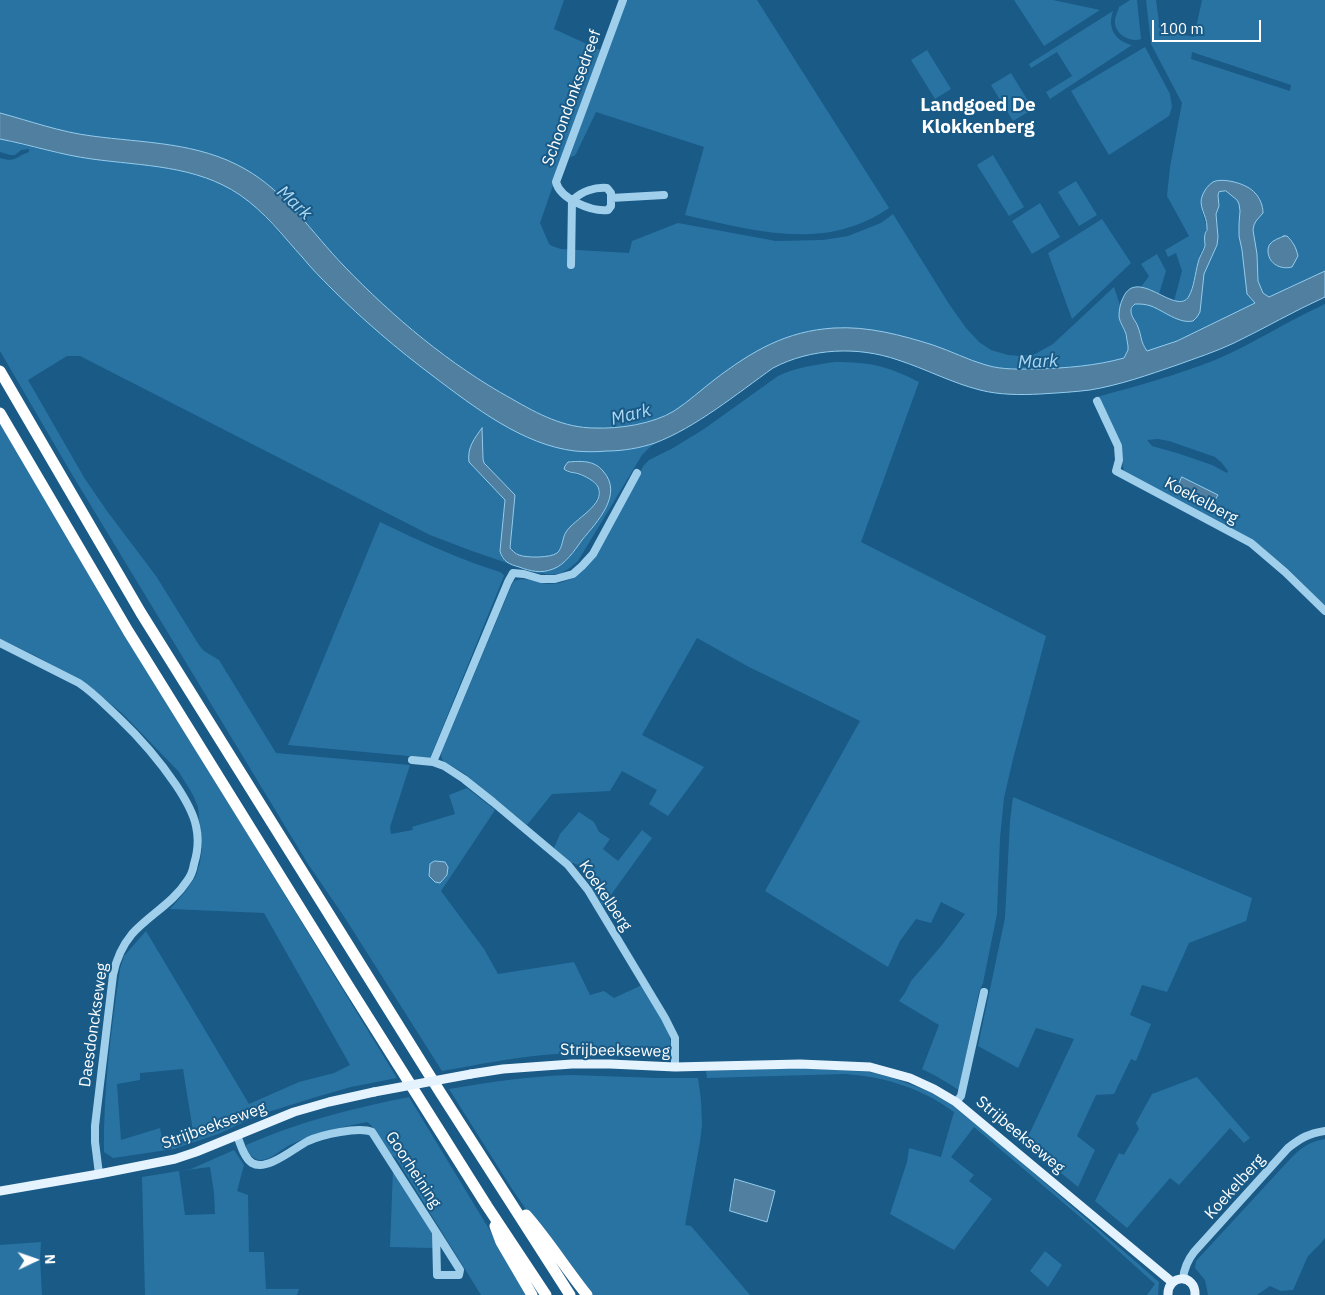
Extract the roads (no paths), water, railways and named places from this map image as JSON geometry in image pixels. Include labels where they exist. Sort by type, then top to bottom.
[{"type":"highway","points":[[0,371],[141,613],[440,1092],[570,1295]]},
{"type":"highway","points":[[0,413],[128,631],[349,987],[487,1206],[546,1295]]},
{"type":"highway","points":[[505,1192],[539,1230],[587,1295]]},
{"type":"highway","points":[[487,1206],[500,1242],[532,1295]]},
{"type":"main road","name":"Strijbeekseweg","points":[[0,1191],[175,1159],[294,1112],[328,1102],[503,1069],[572,1064],[675,1067],[800,1064],[870,1067],[910,1078],[934,1088],[956,1102],[1172,1282]]},
{"type":"main road","points":[[1168,1295],[1172,1282],[1177,1279],[1183,1279],[1192,1283],[1195,1295]]},
{"type":"street","name":"Schoondonksedreef","points":[[611,198],[610,208],[605,210],[592,209],[572,200],[559,190],[556,182],[623,0]]},
{"type":"street","points":[[571,266],[572,200],[591,189],[602,187],[610,190],[611,198],[664,195]]},
{"type":"street","name":"Koekelberg","points":[[1097,402],[1118,446],[1119,460],[1116,471],[1251,543],[1285,572],[1325,611]]},
{"type":"street","points":[[433,762],[513,573],[541,579],[555,579],[573,574],[593,554],[637,473]]},
{"type":"street","name":"Daesdonckseweg","points":[[0,643],[91,691],[152,752],[181,793],[196,824],[198,837],[197,854],[193,870],[187,881],[176,896],[132,934],[123,946],[116,961],[95,1126],[99,1174]]},
{"type":"street","name":"Koekelberg","points":[[412,760],[433,762],[444,766],[464,779],[568,865],[588,890],[666,1018],[674,1038],[675,1067]]},
{"type":"street","points":[[956,1102],[961,1096],[984,992]]},
{"type":"street","name":"Goorheining","points":[[237,1136],[243,1151],[252,1163],[264,1165],[275,1161],[309,1141],[347,1131],[367,1130],[372,1132],[436,1232],[460,1270],[459,1275],[437,1274],[436,1232]]},
{"type":"street","name":"Koekelberg","points":[[1183,1279],[1187,1262],[1194,1252],[1288,1148],[1300,1139],[1325,1131]]},
{"type":"district","name":"Landgoed De Klokkenberg","points":[[978,117]]},
{"type":"water label","name":"Mark","points":[[294,203]]},
{"type":"water label","name":"Mark","points":[[1038,362]]},
{"type":"water label","name":"Mark","points":[[631,415]]}]
